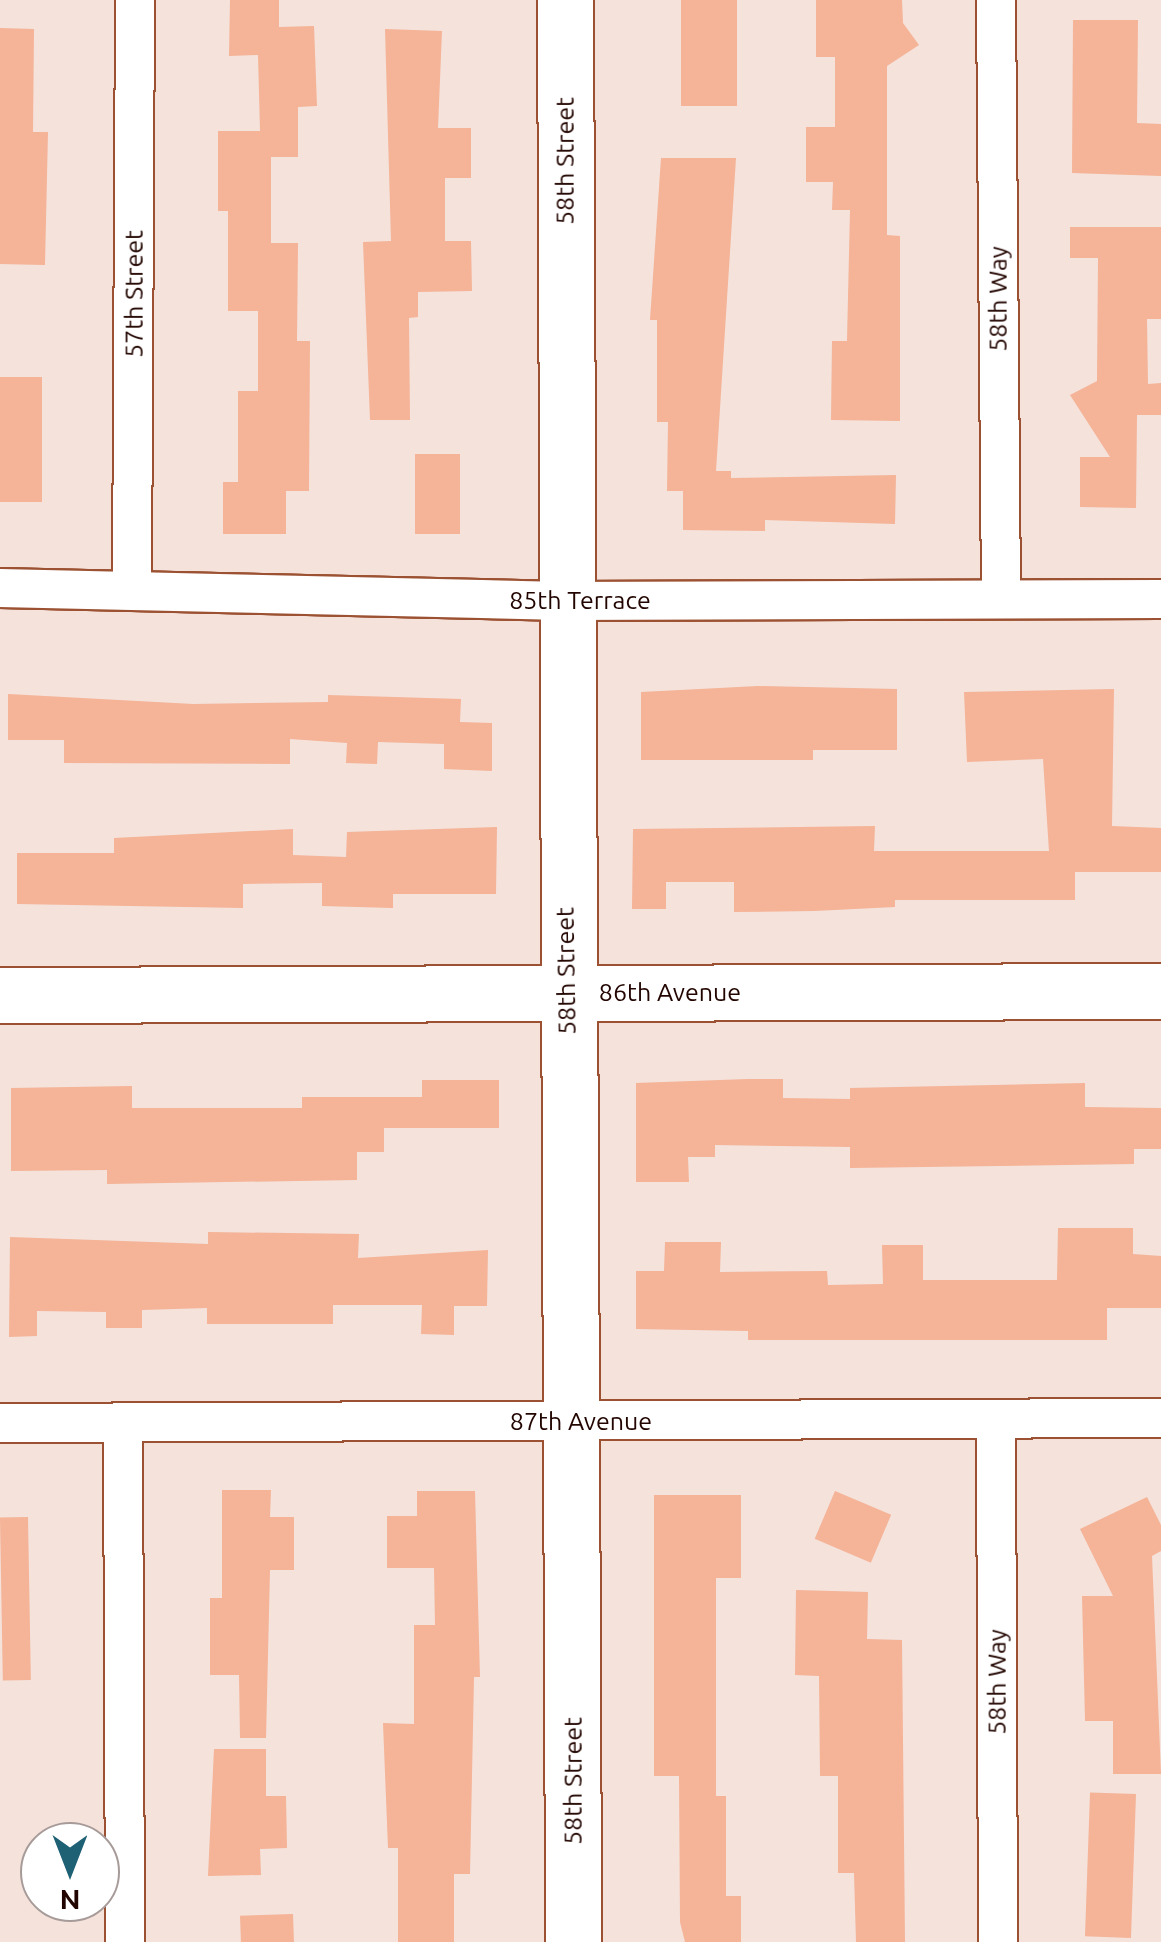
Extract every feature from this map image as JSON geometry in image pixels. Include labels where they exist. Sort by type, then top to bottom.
[{"type":"street","name":"57th Street","points":[[132,588],[135,0]]},
{"type":"street","name":"58th Street","points":[[566,0],[563,602],[573,1421],[573,1942]]},
{"type":"street","name":"58th Way","points":[[996,0],[1001,597]]},
{"type":"street","name":"85th Terrace","points":[[0,588],[132,588],[563,602],[1161,599]]},
{"type":"street","name":"86th Avenue","points":[[0,995],[1161,991]]},
{"type":"street","name":"87th Avenue","points":[[0,1423],[996,1422],[1161,1418]]},
{"type":"street","points":[[123,1422],[125,1942]]},
{"type":"street","name":"58th Way","points":[[996,1422],[998,1942]]},
{"type":"building","points":[[230,0],[279,0],[279,27],[314,26],[317,106],[298,107],[298,157],[271,157],[271,243],[298,243],[297,341],[310,341],[309,491],[286,491],[286,534],[223,534],[223,482],[238,482],[238,391],[258,391],[258,311],[228,311],[228,211],[218,211],[218,131],[260,131],[258,55],[229,56]]},
{"type":"building","points":[[681,0],[737,0],[737,106],[681,106]]},
{"type":"building","points":[[816,0],[902,0],[903,23],[919,45],[887,66],[887,235],[900,236],[900,421],[831,420],[832,341],[847,341],[850,210],[832,210],[833,182],[806,182],[806,127],[835,127],[835,57],[816,57]]},
{"type":"building","points":[[1073,20],[1138,20],[1137,123],[1161,124],[1161,176],[1072,173]]},
{"type":"building","points":[[0,28],[34,29],[33,132],[48,132],[45,265],[0,264]]},
{"type":"building","points":[[385,29],[442,31],[438,128],[471,128],[471,178],[445,178],[445,241],[471,241],[472,291],[418,292],[418,317],[409,318],[410,420],[370,420],[363,242],[391,241]]},
{"type":"building","points":[[661,158],[736,158],[716,471],[731,471],[731,478],[896,475],[895,524],[765,520],[765,531],[683,530],[683,491],[667,491],[668,422],[657,422],[657,320],[650,320]]},
{"type":"building","points":[[1070,227],[1161,227],[1161,319],[1147,319],[1148,384],[1161,383],[1161,415],[1137,415],[1136,508],[1080,507],[1080,457],[1110,457],[1070,395],[1097,381],[1098,258],[1070,258]]},
{"type":"building","points":[[0,377],[42,377],[42,502],[0,502]]},
{"type":"building","points":[[415,454],[460,454],[460,534],[415,534]]},
{"type":"building","points":[[758,686],[897,689],[897,750],[813,750],[813,760],[641,760],[641,692]]},
{"type":"building","points":[[1114,689],[1112,826],[1161,828],[1161,872],[1075,872],[1075,900],[895,900],[895,907],[814,911],[734,912],[734,882],[666,882],[666,909],[632,909],[633,829],[875,826],[874,851],[1049,851],[1043,759],[967,762],[964,692]]},
{"type":"building","points":[[8,694],[193,704],[328,702],[328,695],[461,699],[460,722],[492,723],[492,771],[444,769],[444,744],[378,742],[377,764],[346,763],[347,743],[290,739],[290,764],[64,763],[64,740],[8,740]]},
{"type":"building","points":[[497,827],[496,894],[393,894],[393,908],[322,906],[322,883],[243,884],[243,908],[17,904],[17,853],[114,853],[114,838],[293,829],[293,855],[346,857],[347,832]]},
{"type":"building","points":[[783,1079],[783,1098],[850,1099],[850,1088],[1085,1083],[1085,1107],[1161,1108],[1161,1149],[1134,1149],[1134,1164],[850,1168],[850,1147],[715,1145],[715,1157],[688,1157],[689,1182],[636,1182],[636,1083]]},
{"type":"building","points":[[422,1080],[499,1080],[499,1128],[384,1128],[384,1152],[357,1152],[357,1180],[107,1184],[107,1170],[11,1171],[11,1088],[132,1086],[132,1108],[302,1108],[302,1097],[422,1097]]},
{"type":"building","points":[[1058,1228],[1133,1228],[1133,1254],[1161,1256],[1161,1308],[1107,1308],[1107,1340],[748,1340],[748,1331],[636,1329],[636,1271],[664,1271],[665,1242],[721,1242],[720,1272],[827,1271],[828,1285],[883,1284],[882,1245],[923,1245],[923,1280],[1057,1280]]},
{"type":"building","points":[[208,1232],[359,1234],[358,1258],[488,1250],[487,1306],[454,1306],[454,1335],[421,1334],[422,1305],[333,1305],[333,1324],[207,1324],[207,1308],[142,1310],[142,1328],[106,1328],[106,1312],[37,1311],[37,1336],[9,1337],[10,1237],[208,1244]]},
{"type":"building","points":[[222,1490],[271,1490],[270,1517],[294,1517],[294,1570],[270,1570],[266,1738],[240,1738],[239,1675],[210,1675],[210,1598],[222,1598]]},
{"type":"building","points":[[417,1491],[475,1491],[480,1677],[474,1677],[470,1874],[454,1874],[454,1942],[398,1942],[398,1848],[388,1848],[383,1723],[414,1724],[414,1625],[435,1625],[434,1568],[387,1568],[387,1516],[417,1516]]},
{"type":"building","points":[[835,1491],[891,1515],[871,1563],[815,1539]]},
{"type":"building","points":[[654,1495],[741,1495],[741,1578],[716,1578],[716,1796],[726,1796],[726,1896],[741,1896],[741,1942],[685,1942],[680,1922],[679,1776],[654,1776]]},
{"type":"building","points":[[1147,1497],[1161,1525],[1161,1551],[1152,1556],[1161,1774],[1113,1774],[1113,1721],[1085,1721],[1082,1596],[1113,1596],[1080,1529]]},
{"type":"building","points":[[0,1517],[28,1517],[31,1680],[3,1680]]},
{"type":"building","points":[[796,1590],[868,1592],[867,1639],[902,1640],[905,1942],[856,1942],[854,1873],[838,1873],[838,1776],[820,1776],[819,1676],[795,1675]]},
{"type":"building","points":[[214,1749],[266,1749],[266,1796],[286,1796],[287,1848],[260,1849],[261,1875],[208,1876]]},
{"type":"building","points":[[1090,1792],[1136,1794],[1131,1938],[1085,1936]]},
{"type":"building","points":[[293,1914],[294,1942],[241,1942],[240,1916]]}]
